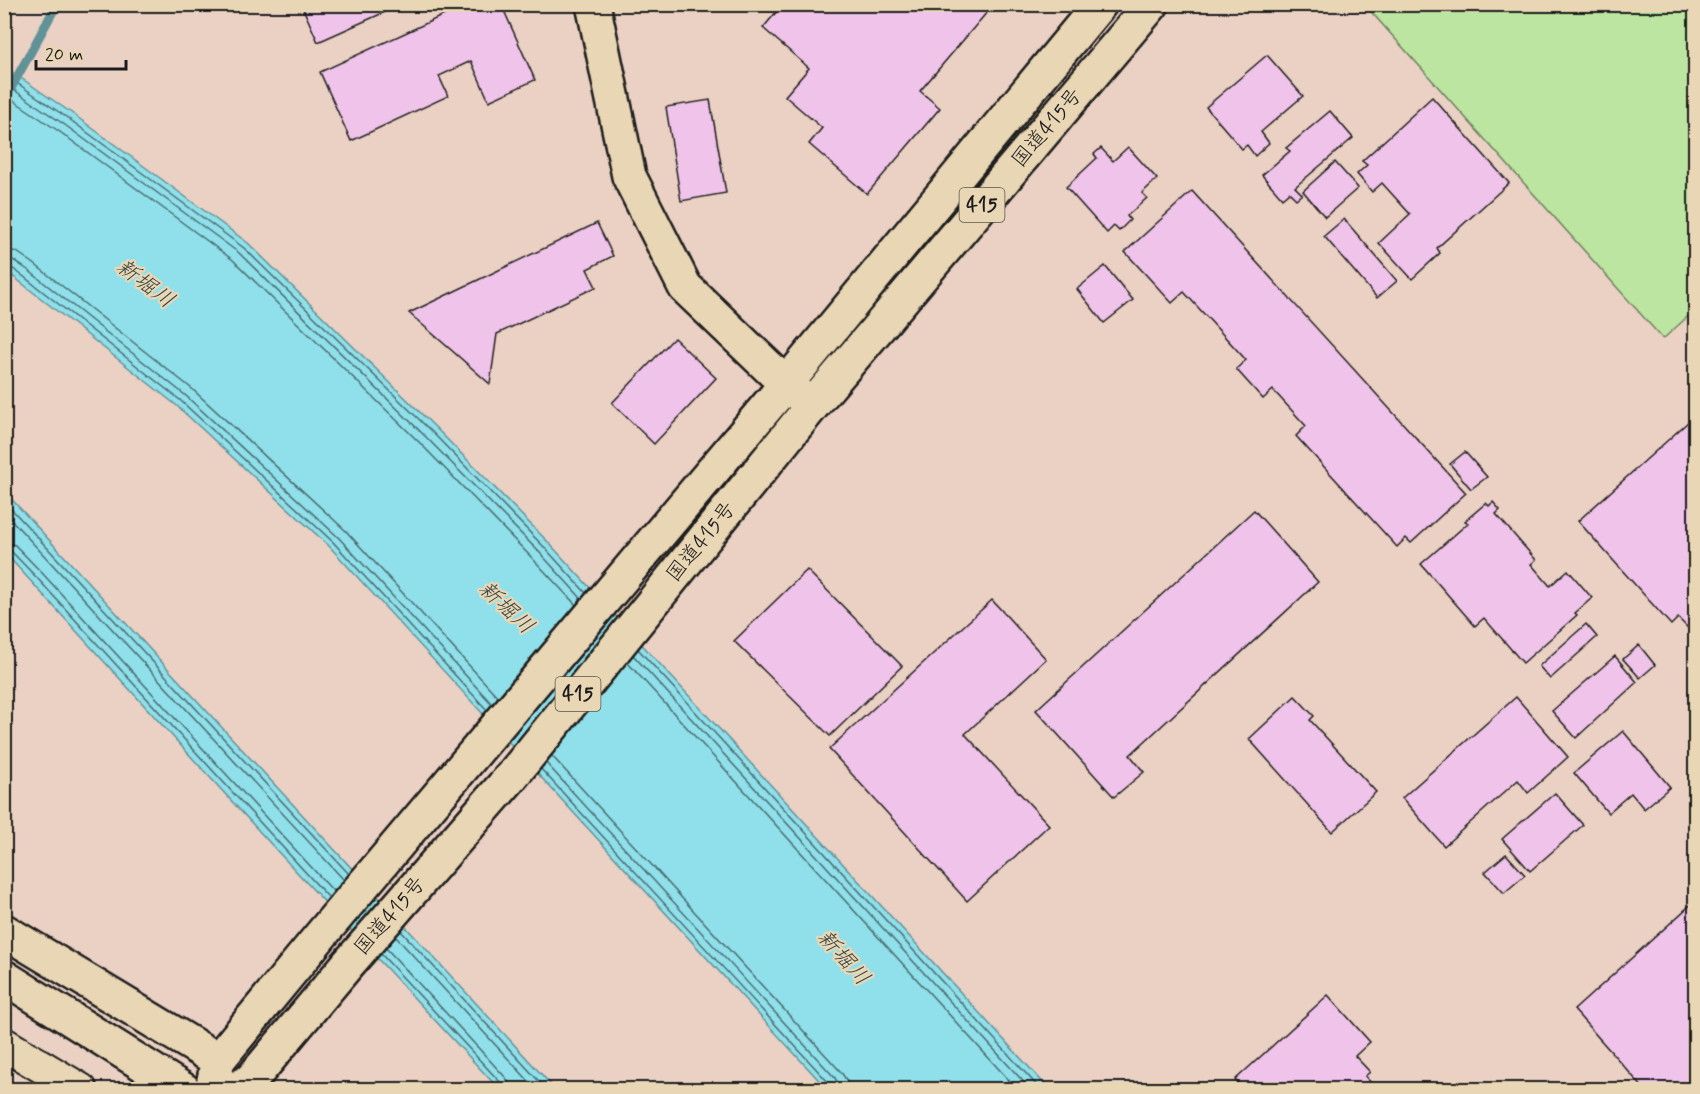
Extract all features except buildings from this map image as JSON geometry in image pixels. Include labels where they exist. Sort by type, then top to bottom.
[{"type":"main road","points":[[593,4],[629,176],[675,267],[686,287],[786,384],[812,406]]},
{"type":"main road","name":"国道415号","points":[[1100,4],[786,384],[321,935],[215,1075],[249,1086],[348,964],[511,777],[812,406],[1152,4]]},
{"type":"main road","points":[[4,931],[215,1075]]},
{"type":"main road","points":[[4,977],[184,1089]]},
{"type":"street","points":[[4,1044],[81,1089]]},
{"type":"green space","points":[[1365,5],[1695,5],[1695,310],[1663,339]]},
{"type":"water","name":"新堀川","points":[[5,67],[73,114],[248,243],[549,543],[1049,1089],[827,1089],[329,546],[176,405],[5,270]]},
{"type":"water","points":[[5,492],[555,1089],[499,1089],[280,854],[5,553]]},
{"type":"waterway","points":[[4,101],[57,4]]}]
